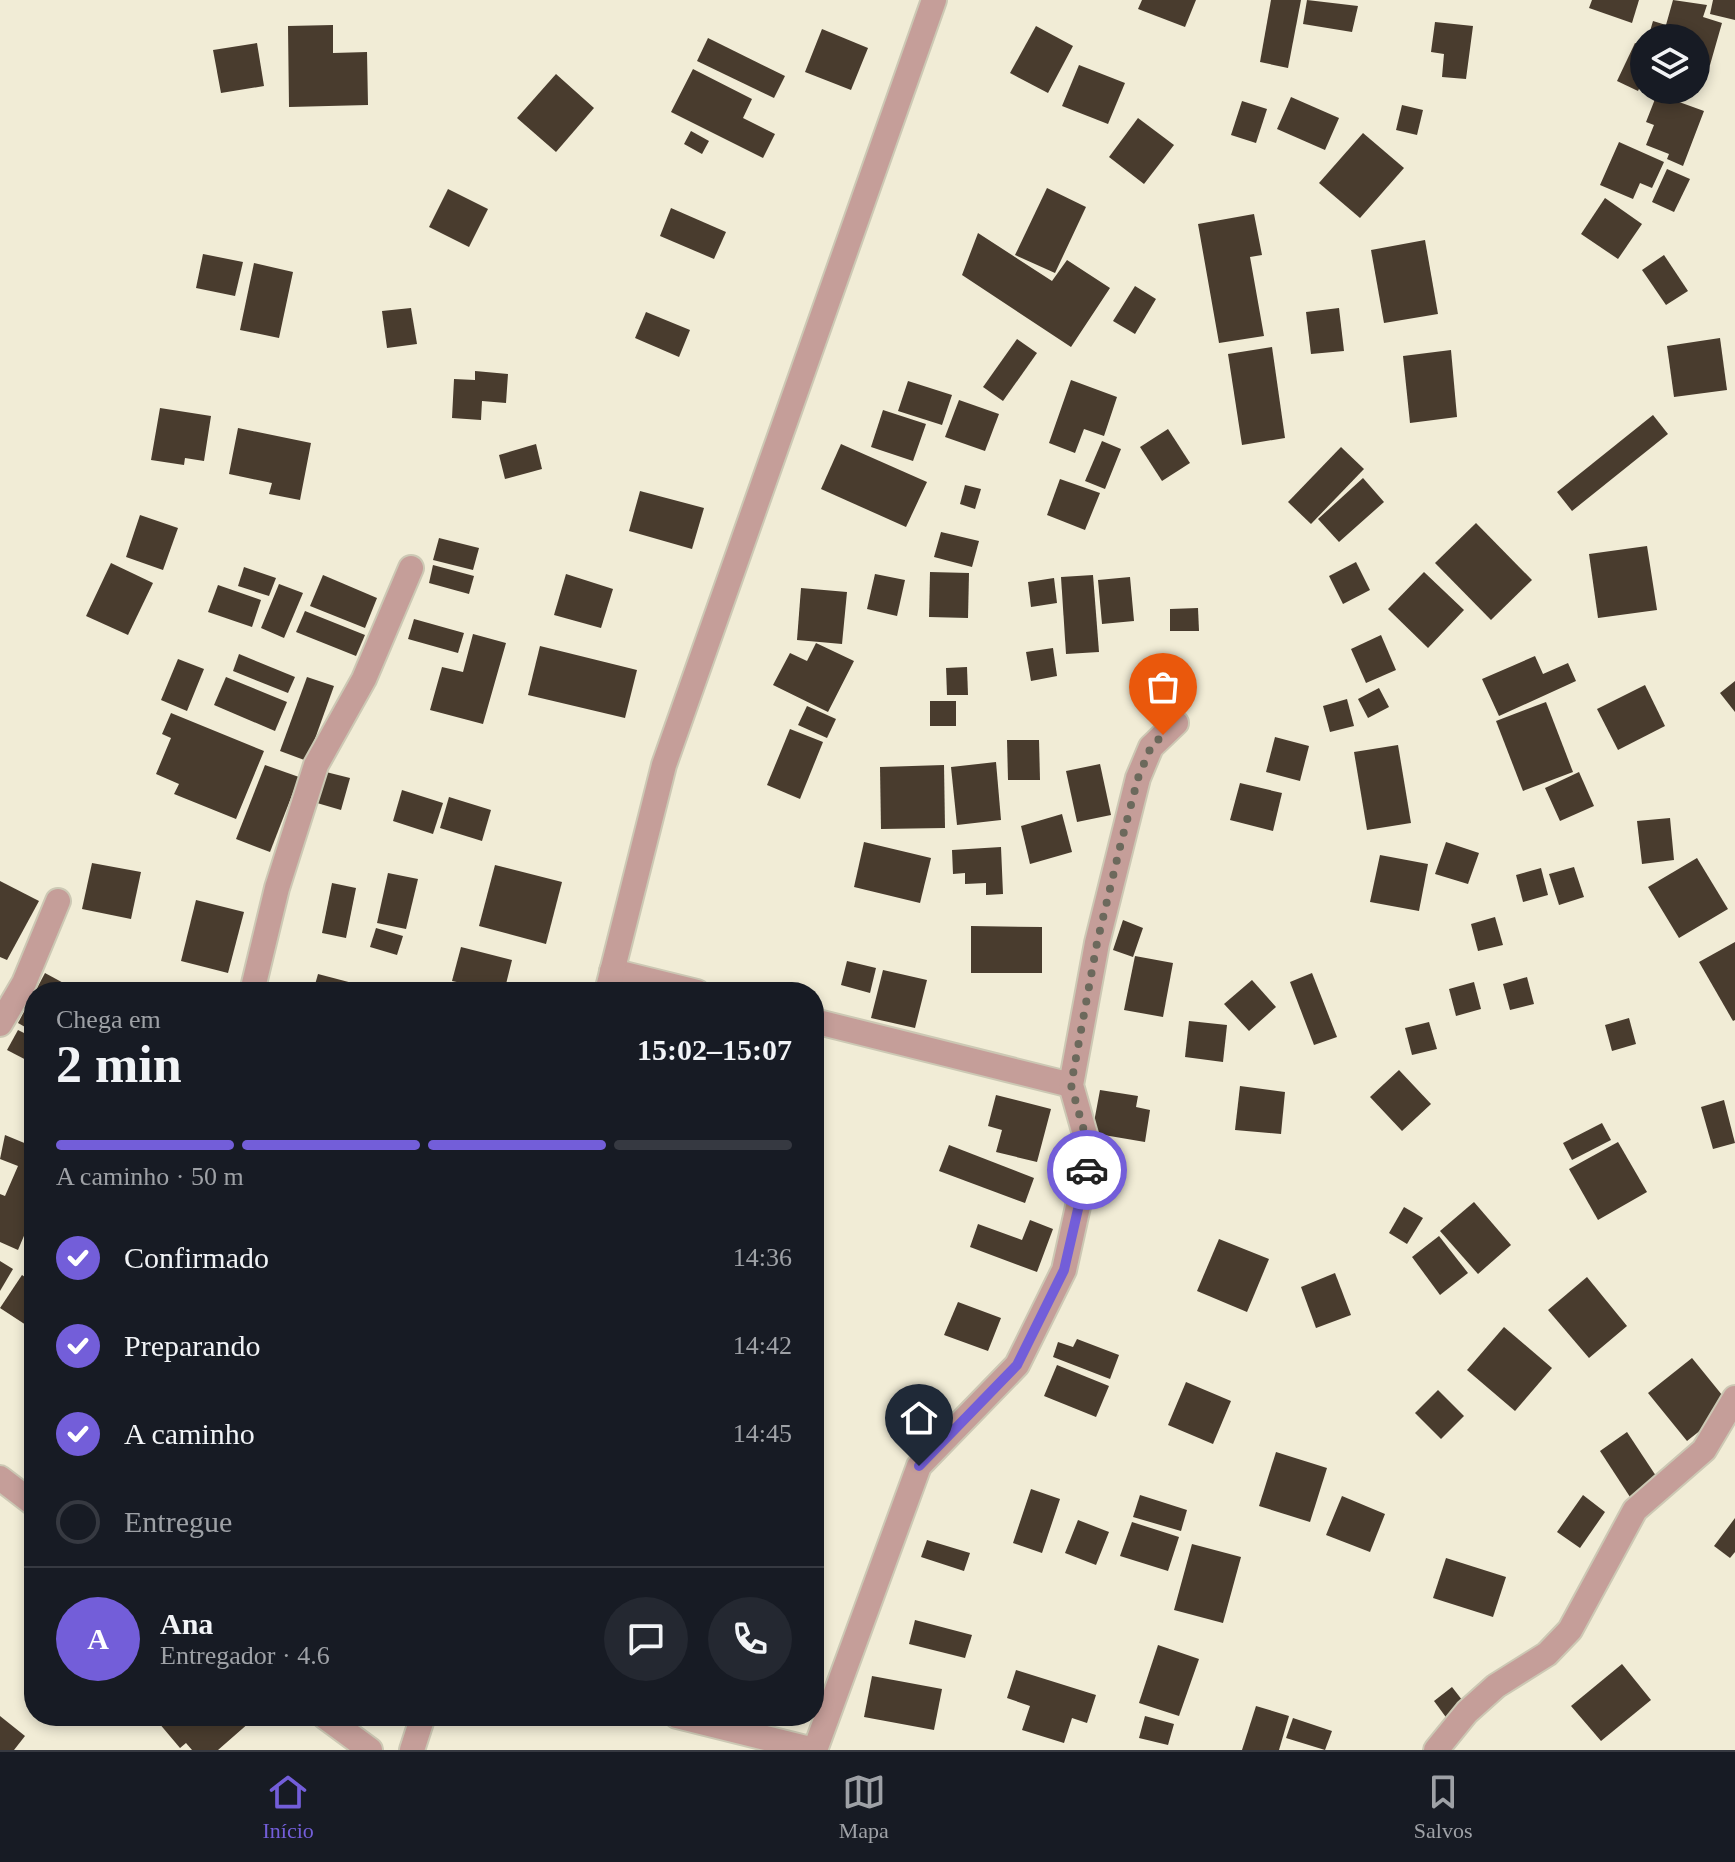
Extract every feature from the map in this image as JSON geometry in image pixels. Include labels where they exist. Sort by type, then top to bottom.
[{"type":"street","points":[[609,981],[664,765],[934,0]]},
{"type":"street","points":[[254,982],[277,888],[316,765],[364,679],[411,568]]},
{"type":"street","points":[[824,1723],[919,1466],[1017,1365],[1064,1270],[1090,1152],[1071,1085],[1097,943],[1138,778],[1151,747],[1176,723]]},
{"type":"street","points":[[24,982],[58,901]]},
{"type":"street","points":[[0,1024],[24,983]]},
{"type":"street","points":[[824,1023],[1071,1085]]},
{"type":"street","points":[[1436,1750],[1467,1712],[1496,1686],[1547,1654],[1570,1630],[1635,1510],[1704,1450],[1735,1398]]},
{"type":"street","points":[[0,1478],[24,1496]]},
{"type":"street","points":[[338,1726],[370,1750]]},
{"type":"street","points":[[412,1750],[420,1726]]},
{"type":"street","points":[[717,1726],[814,1750],[823,1726]]},
{"type":"building","points":[[1142,0],[1196,0],[1185,27],[1138,9]]},
{"type":"building","points":[[1271,0],[1301,0],[1288,68],[1260,62]]},
{"type":"building","points":[[1307,0],[1358,6],[1352,32],[1303,24]]},
{"type":"building","points":[[1592,0],[1639,0],[1632,23],[1589,8]]},
{"type":"building","points":[[1673,0],[1707,5],[1703,17],[1722,23],[1710,65],[1710,24],[1666,24]]},
{"type":"building","points":[[1713,0],[1735,0],[1735,20],[1710,14]]},
{"type":"building","points":[[1435,22],[1473,26],[1466,79],[1442,77],[1444,54],[1431,52]]},
{"type":"building","points":[[333,25],[333,53],[367,52],[368,105],[289,107],[288,26]]},
{"type":"building","points":[[1036,26],[1073,46],[1048,93],[1010,73]]},
{"type":"building","points":[[822,29],[868,48],[851,90],[805,72]]},
{"type":"building","points":[[708,38],[785,76],[774,98],[697,61]]},
{"type":"building","points":[[257,43],[264,86],[221,93],[213,50]]},
{"type":"building","points":[[1630,54],[1630,87],[1617,81]]},
{"type":"building","points":[[1079,65],[1125,83],[1108,124],[1062,106]]},
{"type":"building","points":[[693,69],[752,99],[743,118],[775,134],[763,158],[671,112]]},
{"type":"building","points":[[556,74],[594,108],[556,152],[517,118]]},
{"type":"building","points":[[1291,97],[1339,118],[1325,150],[1277,129]]},
{"type":"building","points":[[1242,101],[1267,109],[1256,143],[1231,135]]},
{"type":"building","points":[[1653,104],[1685,104],[1704,111],[1683,166],[1667,159],[1669,154],[1646,145],[1654,125],[1646,122]]},
{"type":"building","points":[[1402,105],[1423,110],[1417,135],[1396,130]]},
{"type":"building","points":[[1138,118],[1174,145],[1144,184],[1109,157]]},
{"type":"building","points":[[691,131],[709,141],[702,154],[684,144]]},
{"type":"building","points":[[1363,133],[1404,168],[1360,218],[1319,183]]},
{"type":"building","points":[[1619,142],[1664,162],[1652,188],[1640,183],[1633,199],[1600,185]]},
{"type":"building","points":[[1667,169],[1690,179],[1674,212],[1652,202]]},
{"type":"building","points":[[1047,188],[1086,207],[1055,273],[1015,255]]},
{"type":"building","points":[[448,189],[488,209],[469,247],[429,227]]},
{"type":"building","points":[[1605,198],[1642,224],[1618,259],[1581,234]]},
{"type":"building","points":[[671,208],[726,232],[714,259],[660,236]]},
{"type":"building","points":[[1254,214],[1262,255],[1250,257],[1264,336],[1219,343],[1198,224]]},
{"type":"building","points":[[978,233],[1052,281],[1067,260],[1110,288],[1071,347],[962,275]]},
{"type":"building","points":[[1425,240],[1438,314],[1384,323],[1371,250]]},
{"type":"building","points":[[203,254],[243,262],[235,296],[196,288]]},
{"type":"building","points":[[1664,255],[1688,291],[1666,305],[1642,270]]},
{"type":"building","points":[[254,263],[293,272],[279,338],[240,330]]},
{"type":"building","points":[[1135,286],[1156,299],[1135,334],[1113,321]]},
{"type":"building","points":[[411,308],[417,344],[387,348],[382,311]]},
{"type":"building","points":[[1339,308],[1344,351],[1311,354],[1306,312]]},
{"type":"building","points":[[646,312],[690,330],[679,357],[635,338]]},
{"type":"building","points":[[1720,338],[1727,390],[1674,397],[1667,346]]},
{"type":"building","points":[[1017,339],[1037,353],[1003,401],[983,387]]},
{"type":"building","points":[[1272,347],[1285,438],[1242,445],[1228,354]]},
{"type":"building","points":[[1451,350],[1457,417],[1410,423],[1403,356]]},
{"type":"building","points":[[475,371],[508,374],[506,403],[482,401],[481,420],[452,418],[454,379],[475,380]]},
{"type":"building","points":[[1071,380],[1117,397],[1104,436],[1084,429],[1075,453],[1049,443]]},
{"type":"building","points":[[908,381],[952,395],[942,425],[898,411]]},
{"type":"building","points":[[959,400],[999,414],[985,451],[945,437]]},
{"type":"building","points":[[160,408],[211,416],[204,461],[185,458],[184,465],[151,460]]},
{"type":"building","points":[[883,410],[926,424],[913,461],[871,447]]},
{"type":"building","points":[[1653,415],[1668,434],[1572,511],[1557,492]]},
{"type":"building","points":[[238,428],[311,443],[300,500],[269,494],[272,483],[229,474]]},
{"type":"building","points":[[1168,429],[1190,463],[1162,481],[1140,447]]},
{"type":"building","points":[[1102,441],[1121,449],[1105,489],[1085,481]]},
{"type":"building","points":[[536,444],[542,469],[505,479],[499,455]]},
{"type":"building","points":[[841,444],[927,482],[906,527],[821,489]]},
{"type":"building","points":[[1341,447],[1364,469],[1311,524],[1288,502]]},
{"type":"building","points":[[1363,478],[1384,502],[1339,542],[1318,519]]},
{"type":"building","points":[[1060,479],[1100,493],[1085,530],[1047,515]]},
{"type":"building","points":[[965,485],[981,489],[975,509],[960,504]]},
{"type":"building","points":[[640,491],[704,508],[692,549],[629,531]]},
{"type":"building","points":[[140,515],[178,528],[163,570],[126,557]]},
{"type":"building","points":[[1476,523],[1532,580],[1491,620],[1435,563]]},
{"type":"building","points":[[941,532],[979,541],[972,567],[934,557]]},
{"type":"building","points":[[439,538],[479,548],[473,570],[433,560]]},
{"type":"building","points":[[1647,546],[1657,610],[1598,618],[1589,554]]},
{"type":"building","points":[[1356,562],[1370,590],[1343,604],[1329,576]]},
{"type":"building","points":[[111,563],[153,583],[128,635],[86,616]]},
{"type":"building","points":[[433,565],[474,576],[469,594],[429,583]]},
{"type":"building","points":[[244,567],[276,578],[269,596],[238,586]]},
{"type":"building","points":[[930,572],[969,573],[968,618],[929,617]]},
{"type":"building","points":[[1424,572],[1464,610],[1428,648],[1388,609]]},
{"type":"building","points":[[566,574],[613,589],[601,628],[554,615]]},
{"type":"building","points":[[875,574],[905,580],[897,616],[867,609]]},
{"type":"building","points":[[323,575],[377,598],[365,628],[310,606]]},
{"type":"building","points":[[1093,575],[1099,652],[1066,654],[1061,577]]},
{"type":"building","points":[[1130,577],[1134,621],[1102,624],[1098,580]]},
{"type":"building","points":[[1054,578],[1057,603],[1031,607],[1028,582]]},
{"type":"building","points":[[279,584],[303,593],[284,638],[261,628]]},
{"type":"building","points":[[218,585],[261,600],[252,627],[208,612]]},
{"type":"building","points":[[801,588],[847,592],[842,644],[797,640]]},
{"type":"building","points":[[1198,608],[1199,631],[1170,631],[1170,609]]},
{"type":"building","points":[[305,611],[365,635],[356,656],[296,632]]},
{"type":"building","points":[[414,619],[464,633],[458,653],[408,639]]},
{"type":"building","points":[[473,634],[506,643],[483,724],[430,710],[442,667],[463,672]]},
{"type":"building","points":[[1381,635],[1396,670],[1366,683],[1351,649]]},
{"type":"building","points":[[816,643],[854,661],[828,712],[773,685],[790,653],[807,661]]},
{"type":"building","points":[[540,646],[637,670],[625,718],[528,695]]},
{"type":"building","points":[[1053,648],[1057,676],[1031,681],[1026,652]]},
{"type":"building","points":[[239,654],[295,677],[288,693],[233,671]]},
{"type":"building","points":[[1535,656],[1543,674],[1568,663],[1576,681],[1499,716],[1482,679]]},
{"type":"building","points":[[178,659],[204,669],[187,711],[161,700]]},
{"type":"building","points":[[967,667],[968,695],[947,695],[946,668]]},
{"type":"building","points":[[226,677],[287,702],[275,731],[214,705]]},
{"type":"building","points":[[307,677],[334,686],[307,761],[280,751]]},
{"type":"building","points":[[1735,681],[1735,712],[1720,693]]},
{"type":"building","points":[[1645,685],[1665,726],[1618,750],[1597,709]]},
{"type":"building","points":[[1379,688],[1389,707],[1368,718],[1358,699]]},
{"type":"building","points":[[1347,699],[1354,726],[1330,732],[1323,706]]},
{"type":"building","points":[[930,701],[956,701],[956,726],[930,726]]},
{"type":"building","points":[[1546,702],[1573,772],[1523,791],[1496,721]]},
{"type":"building","points":[[807,706],[836,719],[827,738],[798,725]]},
{"type":"building","points":[[171,713],[264,751],[236,819],[174,794],[179,784],[156,774],[171,738],[162,734]]},
{"type":"building","points":[[790,729],[823,742],[800,799],[767,785]]},
{"type":"building","points":[[1275,737],[1309,746],[1300,781],[1266,772]]},
{"type":"building","points":[[1007,740],[1039,740],[1040,780],[1008,780]]},
{"type":"building","points":[[1398,745],[1411,823],[1367,830],[1354,752]]},
{"type":"building","points":[[996,762],[1001,820],[957,825],[951,767]]},
{"type":"building","points":[[1100,764],[1111,815],[1077,822],[1066,771]]},
{"type":"building","points":[[265,765],[299,777],[270,852],[236,839]]},
{"type":"building","points":[[944,765],[945,828],[881,829],[880,767]]},
{"type":"building","points":[[326,772],[350,778],[341,810],[317,803]]},
{"type":"building","points":[[1579,772],[1594,806],[1560,821],[1545,788]]},
{"type":"building","points":[[1240,783],[1282,793],[1273,831],[1230,820]]},
{"type":"building","points":[[402,790],[443,803],[433,834],[393,821]]},
{"type":"building","points":[[449,797],[491,810],[482,841],[440,828]]},
{"type":"building","points":[[1062,814],[1072,852],[1030,864],[1021,826]]},
{"type":"building","points":[[1670,818],[1674,860],[1642,864],[1637,821]]},
{"type":"building","points":[[864,842],[931,858],[920,903],[854,887]]},
{"type":"building","points":[[1446,842],[1479,853],[1468,884],[1435,874]]},
{"type":"building","points":[[1001,847],[1003,894],[986,895],[986,883],[965,884],[965,873],[953,874],[952,850]]},
{"type":"building","points":[[1380,855],[1428,864],[1419,911],[1370,902]]},
{"type":"building","points":[[1697,858],[1728,909],[1679,938],[1648,887]]},
{"type":"building","points":[[92,863],[141,872],[131,919],[82,909]]},
{"type":"building","points":[[495,865],[562,882],[546,944],[479,926]]},
{"type":"building","points":[[1574,867],[1584,897],[1559,905],[1549,874]]},
{"type":"building","points":[[1541,868],[1548,895],[1523,902],[1516,875]]},
{"type":"building","points":[[388,873],[418,879],[406,929],[377,923]]},
{"type":"building","points":[[0,881],[39,901],[7,960],[0,957]]},
{"type":"building","points":[[332,883],[356,888],[346,938],[322,933]]},
{"type":"building","points":[[196,900],[244,912],[228,973],[181,961]]},
{"type":"building","points":[[1495,917],[1503,945],[1478,951],[1471,924]]},
{"type":"building","points":[[1123,920],[1143,928],[1133,957],[1113,950]]},
{"type":"building","points":[[971,926],[1042,927],[1042,973],[971,973]]},
{"type":"building","points":[[376,928],[403,936],[397,955],[370,947]]},
{"type":"building","points":[[1735,942],[1735,1020],[1733,1021],[1699,962]]},
{"type":"building","points":[[461,947],[512,960],[506,982],[452,981]]},
{"type":"building","points":[[1135,956],[1173,963],[1163,1017],[1124,1010]]},
{"type":"building","points":[[847,961],[876,968],[870,993],[841,985]]},
{"type":"building","points":[[883,970],[927,980],[915,1028],[871,1018]]},
{"type":"building","points":[[45,973],[62,982],[40,982]]},
{"type":"building","points":[[1312,973],[1337,1037],[1314,1045],[1290,982]]},
{"type":"building","points":[[318,974],[349,982],[316,982]]},
{"type":"building","points":[[1527,977],[1534,1004],[1510,1010],[1503,984]]},
{"type":"building","points":[[1252,980],[1276,1007],[1249,1031],[1224,1004]]},
{"type":"building","points":[[1474,982],[1481,1009],[1456,1016],[1449,989]]},
{"type":"building","points":[[24,1012],[24,1026],[18,1023]]},
{"type":"building","points":[[1629,1018],[1636,1044],[1612,1051],[1605,1025]]},
{"type":"building","points":[[1189,1021],[1227,1025],[1223,1062],[1185,1057]]},
{"type":"building","points":[[1429,1022],[1437,1049],[1412,1055],[1405,1028]]},
{"type":"building","points":[[18,1030],[24,1033],[24,1059],[7,1050]]},
{"type":"building","points":[[1399,1070],[1431,1104],[1402,1131],[1370,1097]]},
{"type":"building","points":[[1240,1086],[1285,1092],[1281,1134],[1235,1130]]},
{"type":"building","points":[[1100,1090],[1138,1096],[1136,1107],[1150,1110],[1145,1142],[1092,1133]]},
{"type":"building","points":[[996,1095],[1051,1109],[1037,1162],[996,1152],[1002,1130],[988,1126]]},
{"type":"building","points":[[1724,1100],[1735,1143],[1713,1149],[1701,1107]]},
{"type":"building","points":[[1602,1123],[1611,1140],[1572,1160],[1563,1143]]},
{"type":"building","points":[[5,1135],[24,1143],[24,1236],[18,1250],[0,1242],[0,1194],[5,1196],[18,1166],[0,1159]]},
{"type":"building","points":[[1618,1142],[1647,1192],[1598,1220],[1569,1169]]},
{"type":"building","points":[[949,1145],[1034,1178],[1025,1203],[939,1171]]},
{"type":"building","points":[[1474,1202],[1511,1245],[1478,1274],[1440,1231]]},
{"type":"building","points":[[1404,1207],[1423,1218],[1407,1244],[1389,1233]]},
{"type":"building","points":[[1030,1220],[1053,1229],[1037,1272],[970,1247],[978,1224],[1022,1240]]},
{"type":"building","points":[[1439,1236],[1468,1273],[1440,1295],[1412,1257]]},
{"type":"building","points":[[1219,1239],[1269,1259],[1247,1312],[1197,1291]]},
{"type":"building","points":[[0,1261],[13,1269],[0,1291]]},
{"type":"building","points":[[1335,1273],[1351,1315],[1316,1328],[1301,1287]]},
{"type":"building","points":[[22,1275],[24,1276],[24,1324],[0,1308]]},
{"type":"building","points":[[1587,1277],[1627,1326],[1589,1358],[1548,1310]]},
{"type":"building","points":[[958,1302],[1001,1318],[988,1351],[944,1335]]},
{"type":"building","points":[[1504,1327],[1552,1368],[1515,1411],[1467,1370]]},
{"type":"building","points":[[1077,1339],[1119,1355],[1110,1379],[1053,1357],[1058,1342],[1073,1347]]},
{"type":"building","points":[[1692,1358],[1731,1406],[1687,1441],[1648,1393]]},
{"type":"building","points":[[1057,1365],[1109,1386],[1096,1417],[1044,1396]]},
{"type":"building","points":[[1186,1382],[1231,1401],[1213,1444],[1168,1425]]},
{"type":"building","points":[[1438,1390],[1464,1416],[1441,1439],[1415,1413]]},
{"type":"building","points":[[1627,1432],[1660,1482],[1632,1500],[1600,1451]]},
{"type":"building","points":[[1276,1452],[1327,1468],[1310,1522],[1259,1506]]},
{"type":"building","points":[[1031,1489],[1060,1499],[1042,1553],[1013,1543]]},
{"type":"building","points":[[1140,1495],[1187,1510],[1181,1531],[1133,1517]]},
{"type":"building","points":[[1583,1495],[1605,1512],[1580,1548],[1557,1532]]},
{"type":"building","points":[[1342,1496],[1385,1514],[1370,1552],[1326,1535]]},
{"type":"building","points":[[1735,1518],[1735,1552],[1730,1558],[1714,1546]]},
{"type":"building","points":[[1078,1520],[1109,1532],[1096,1565],[1065,1553]]},
{"type":"building","points":[[1132,1522],[1179,1537],[1168,1571],[1120,1556]]},
{"type":"building","points":[[927,1540],[970,1553],[964,1571],[921,1557]]},
{"type":"building","points":[[1192,1544],[1241,1557],[1223,1623],[1174,1610]]},
{"type":"building","points":[[1446,1558],[1506,1577],[1493,1617],[1433,1598]]},
{"type":"building","points":[[915,1620],[972,1635],[965,1658],[909,1644]]},
{"type":"building","points":[[1158,1645],[1199,1659],[1179,1716],[1139,1703]]},
{"type":"building","points":[[1622,1664],[1651,1700],[1601,1741],[1571,1706]]},
{"type":"building","points":[[1016,1670],[1096,1695],[1087,1723],[1072,1718],[1064,1743],[1022,1730],[1030,1706],[1007,1698]]},
{"type":"building","points":[[872,1676],[942,1689],[934,1730],[864,1717]]},
{"type":"building","points":[[1452,1687],[1466,1705],[1448,1720],[1434,1701]]},
{"type":"building","points":[[1256,1706],[1289,1716],[1279,1750],[1242,1750]]},
{"type":"building","points":[[0,1716],[25,1736],[14,1750],[0,1750]]},
{"type":"building","points":[[1145,1716],[1174,1724],[1168,1745],[1139,1738]]},
{"type":"building","points":[[1293,1718],[1332,1731],[1325,1750],[1286,1738]]},
{"type":"building","points":[[161,1726],[245,1726],[218,1750],[192,1750],[186,1743],[180,1748]]},
{"type":"way so far","points":[[1087,1170],[1090,1152],[1071,1085],[1097,943],[1138,778],[1151,747],[1163,735]]},
{"type":"route","points":[[919,1466],[1017,1365],[1064,1270],[1087,1170]]}]
